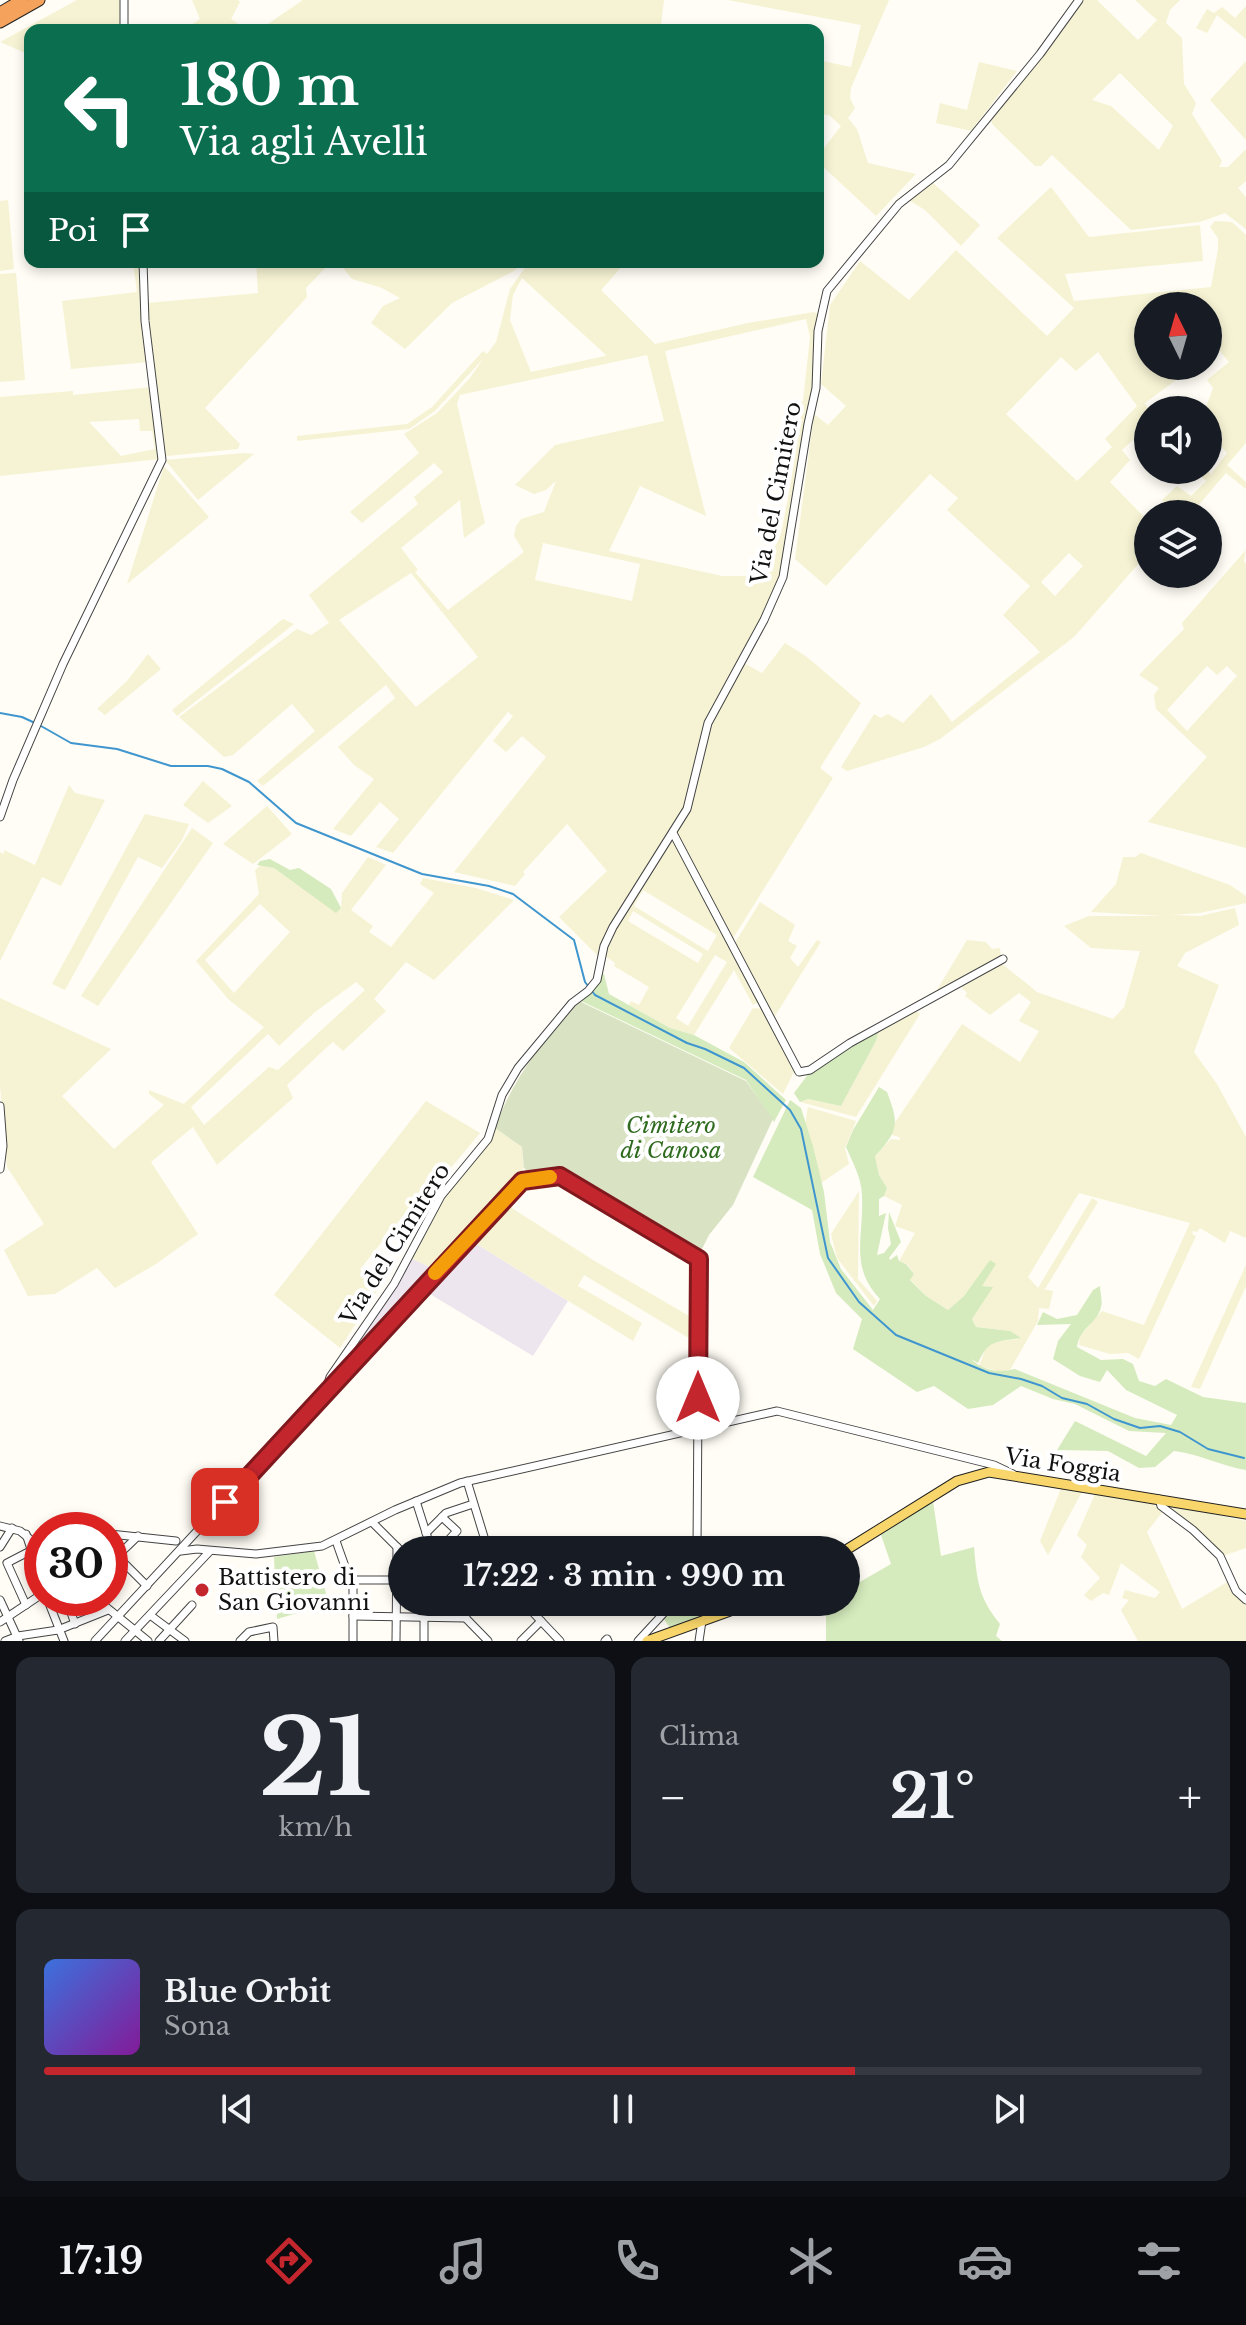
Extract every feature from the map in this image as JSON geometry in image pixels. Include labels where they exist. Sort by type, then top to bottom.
[{"type":"highway","points":[[0,13],[22,0]]},
{"type":"highway","points":[[0,22],[39,0]]},
{"type":"main road","name":"Via Foggia","points":[[860,1541],[957,1481],[989,1472],[1246,1514]]},
{"type":"main road","points":[[647,1641],[716,1616]]},
{"type":"street","points":[[124,0],[124,24]]},
{"type":"street","name":"Via del Cimitero","points":[[325,1393],[330,1377],[394,1284],[441,1196],[488,1139],[502,1095],[518,1068],[572,1003],[597,980],[604,946],[613,927],[673,833],[693,794],[708,723],[764,620],[783,577],[816,388],[818,331],[827,291],[899,204],[949,165],[1040,54],[1079,0]]},
{"type":"street","points":[[0,817],[33,733],[163,454],[148,346],[143,268]]},
{"type":"street","points":[[673,833],[799,1072],[810,1070],[850,1043],[1003,959]]},
{"type":"street","points":[[0,1106],[3,1135],[0,1169]]},
{"type":"street","points":[[95,1641],[522,1181],[560,1176],[699,1259],[697,1536]]},
{"type":"street","points":[[181,1551],[273,1553],[322,1546],[416,1501],[467,1481],[777,1411],[994,1465],[1013,1474]]},
{"type":"street","points":[[467,1481],[483,1536]]},
{"type":"street","points":[[1159,1499],[1161,1506],[1220,1556],[1236,1591],[1246,1600]]},
{"type":"street","points":[[416,1501],[427,1536]]},
{"type":"street","points":[[426,1533],[446,1513],[473,1504]]},
{"type":"street","points":[[442,1517],[457,1531],[452,1536]]},
{"type":"street","points":[[372,1522],[388,1538]]},
{"type":"street","points":[[0,1526],[24,1533]]},
{"type":"street","points":[[0,1547],[12,1528]]},
{"type":"street","points":[[128,1536],[176,1541]]},
{"type":"street","points":[[128,1546],[138,1536]]},
{"type":"street","points":[[336,1541],[351,1580],[353,1641]]},
{"type":"street","points":[[125,1641],[210,1551]]},
{"type":"street","points":[[24,1554],[7,1563],[24,1601]]},
{"type":"street","points":[[128,1571],[147,1586]]},
{"type":"street","points":[[351,1580],[388,1580]]},
{"type":"street","points":[[0,1600],[17,1639]]},
{"type":"street","points":[[159,1641],[192,1605]]},
{"type":"street","points":[[0,1622],[24,1606]]},
{"type":"street","points":[[150,1615],[185,1641]]},
{"type":"street","points":[[53,1616],[64,1641]]},
{"type":"street","points":[[72,1616],[75,1624]]},
{"type":"street","points":[[5,1641],[58,1630],[94,1616]]},
{"type":"street","points":[[353,1616],[388,1616]]},
{"type":"street","points":[[396,1641],[396,1616],[466,1618],[488,1641]]},
{"type":"street","points":[[536,1616],[560,1641]]},
{"type":"street","points":[[638,1641],[661,1616]]},
{"type":"street","points":[[118,1617],[148,1641]]},
{"type":"street","points":[[424,1617],[424,1641]]},
{"type":"street","points":[[521,1641],[541,1621]]},
{"type":"street","points":[[699,1641],[702,1621]]},
{"type":"street","points":[[240,1641],[249,1632],[273,1627],[274,1641]]},
{"type":"shaded area","points":[[77,0],[124,0],[126,24],[33,24]]},
{"type":"shaded area","points":[[192,0],[240,2],[231,19],[238,24],[193,24],[200,19]]},
{"type":"shaded area","points":[[303,0],[664,0],[661,24],[268,24]]},
{"type":"shaded area","points":[[728,0],[889,0],[851,88],[850,98],[855,108],[848,118],[857,129],[868,163],[916,174],[876,216],[824,168],[824,148],[841,126],[829,115],[824,115],[824,61],[851,67],[861,25]]},
{"type":"shaded area","points":[[1080,0],[1097,0],[1138,40],[1157,20],[1135,0],[1180,0],[1170,10],[1166,23],[1182,38],[1184,84],[1196,103],[1192,114],[1222,161],[1219,167],[1228,167],[1246,149],[1246,181],[1238,188],[1246,197],[1246,229],[1225,213],[1200,222],[1131,230],[1052,155],[1041,166],[1035,166],[993,125],[989,116]],"holes":[[[1120,73],[1173,126],[1159,150],[1111,106],[1092,100]]]},
{"type":"shaded area","points":[[1246,6],[1246,39],[1217,15],[1207,33],[1196,28],[1207,9],[1214,13],[1222,7],[1235,18]]},
{"type":"shaded area","points":[[24,29],[24,52],[0,42]]},
{"type":"shaded area","points":[[1246,61],[1246,140],[1210,100]]},
{"type":"shaded area","points":[[979,62],[1017,71],[971,131],[936,123],[940,103],[967,110]]},
{"type":"shaded area","points":[[932,182],[980,225],[961,246],[925,210],[907,199]]},
{"type":"shaded area","points":[[1051,187],[1089,237],[1200,225],[1203,261],[1065,274],[1074,301],[1134,295],[1134,380],[1176,380],[1154,396],[1134,396],[1134,402],[1098,352],[1076,371],[1061,357],[1006,414],[1077,481],[1112,447],[1105,439],[1134,409],[1134,439],[1122,450],[1130,460],[1110,482],[1134,507],[1134,569],[1074,637],[940,739],[847,771],[841,767],[874,714],[881,718],[888,714],[903,723],[931,694],[952,722],[1040,652],[1003,615],[1030,586],[947,510],[958,498],[930,474],[826,586],[795,559],[814,414],[828,425],[846,406],[821,384],[830,305],[860,261],[909,300],[956,250],[1047,336],[1074,308],[997,238]],"holes":[[[1069,553],[1083,566],[1055,596],[1041,582]]]},
{"type":"shaded area","points":[[8,200],[14,269],[0,271],[0,201]]},
{"type":"shaded area","points":[[1215,221],[1232,222],[1246,235],[1246,443],[1227,465],[1246,482],[1246,489],[1226,473],[1222,478],[1222,460],[1227,453],[1222,447],[1222,396],[1210,396],[1213,388],[1207,380],[1222,380],[1222,368],[1229,362],[1222,354],[1222,292],[1162,292],[1211,287],[1218,249],[1218,238],[1210,227]]},
{"type":"shaded area","points":[[134,268],[142,268],[149,362],[71,369],[62,301],[137,292]]},
{"type":"shaded area","points":[[256,268],[325,268],[306,288],[307,297],[205,408],[240,444],[238,449],[167,456],[164,454],[147,303],[258,293]]},
{"type":"shaded area","points":[[343,268],[517,268],[452,303],[405,349],[371,323],[383,306],[400,298],[382,288],[352,279]]},
{"type":"shaded area","points":[[525,268],[621,268],[601,290],[655,344],[748,323],[814,312],[820,315],[816,381],[777,591],[708,718],[685,811],[620,908],[600,958],[559,917],[607,871],[567,824],[523,872],[525,874],[515,886],[454,872],[546,757],[522,736],[506,752],[493,741],[513,716],[508,712],[393,853],[376,847],[399,819],[380,802],[351,836],[333,829],[374,779],[354,765],[338,747],[395,698],[386,685],[263,786],[257,781],[315,731],[292,704],[233,755],[224,757],[179,717],[297,629],[311,635],[329,623],[309,595],[418,504],[414,497],[443,472],[434,463],[362,523],[350,512],[419,453],[404,434],[437,413],[470,378],[483,359],[435,411],[409,429],[297,441],[297,436],[407,424],[432,407],[483,351],[487,354],[496,342],[510,289]],"holes":[[[522,278],[606,355],[531,372],[510,320],[513,295]],[[806,319],[810,337],[803,401],[790,406],[798,435],[791,482],[781,534],[762,576],[722,576],[609,551],[640,486],[706,516],[665,351]],[[647,355],[664,421],[555,445],[515,485],[534,494],[546,490],[556,481],[544,512],[521,519],[516,526],[514,536],[524,552],[448,610],[415,572],[418,570],[401,548],[460,500],[464,538],[485,523],[457,404],[460,395]],[[543,543],[640,564],[632,601],[535,580]],[[411,573],[478,657],[416,707],[339,620]]]},
{"type":"shaded area","points":[[16,273],[25,380],[0,382],[0,274]]},
{"type":"shaded area","points":[[152,387],[160,459],[0,476],[0,397],[73,391],[73,395]],"holes":[[[139,419],[140,431],[152,431],[155,449],[121,456],[89,422]]]},
{"type":"shaded area","points":[[254,454],[198,500],[165,460]]},
{"type":"shaded area","points":[[164,466],[209,517],[127,584]]},
{"type":"shaded area","points":[[1203,484],[1217,484],[1203,500],[1162,500],[1177,486],[1191,496]]},
{"type":"shaded area","points":[[1246,550],[1246,848],[1148,822],[1207,757],[1156,709],[1154,695],[1159,688],[1139,675],[1184,629],[1182,623],[1213,588],[1222,588],[1222,577]],"holes":[[[1207,666],[1217,675],[1227,666],[1237,676],[1187,731],[1167,710]]]},
{"type":"shaded area","points":[[283,619],[294,624],[177,716],[172,710]]},
{"type":"shaded area","points":[[785,643],[807,657],[861,703],[820,768],[833,778],[732,940],[676,832],[693,801],[711,721],[742,662],[762,673]]},
{"type":"shaded area","points":[[148,654],[161,669],[105,715],[97,709],[127,681]]},
{"type":"shaded area","points":[[203,781],[232,806],[208,823],[183,805]]},
{"type":"shaded area","points":[[69,785],[75,793],[105,800],[61,886],[42,877],[0,961],[0,852],[4,854],[4,850],[35,865]]},
{"type":"shaded area","points":[[267,806],[292,834],[253,864],[223,844]]},
{"type":"shaded area","points":[[145,814],[189,824],[182,840],[162,868],[138,857],[65,990],[52,984]]},
{"type":"shaded area","points":[[192,828],[213,843],[98,1006],[81,996]]},
{"type":"shaded area","points":[[673,836],[759,1002],[753,1005],[734,970],[694,1035],[670,1028],[629,1005],[631,1001],[639,1005],[649,987],[614,966],[615,963],[604,955],[624,910]],"holes":[[[643,890],[717,935],[708,951],[634,906]],[[633,911],[703,954],[698,963],[628,921]],[[715,955],[727,962],[688,1026],[676,1018]]]},
{"type":"shaded area","points":[[1141,853],[1230,885],[1246,896],[1246,903],[1200,913],[1172,915],[1200,916],[1235,908],[1239,925],[1185,953],[1177,966],[1219,985],[1194,1052],[1217,1084],[1246,1137],[1246,1238],[1230,1231],[1225,1243],[1200,1228],[1197,1232],[1193,1231],[1192,1234],[1196,1236],[1139,1359],[1128,1353],[1110,1354],[1079,1345],[1080,1336],[1102,1311],[1144,1325],[1190,1223],[1079,1193],[1028,1277],[1038,1288],[1053,1291],[1049,1309],[1039,1308],[1038,1321],[1010,1370],[1001,1372],[979,1366],[986,1347],[993,1342],[1019,1339],[1010,1331],[976,1327],[972,1319],[992,1287],[982,1286],[990,1261],[964,1296],[948,1310],[926,1296],[910,1279],[914,1274],[907,1264],[899,1261],[915,1233],[895,1226],[902,1205],[884,1196],[887,1188],[879,1175],[875,1156],[891,1139],[900,1140],[892,1135],[894,1124],[962,1024],[1020,1062],[1039,1031],[1019,1021],[1031,1002],[1019,993],[990,1015],[965,996],[967,993],[961,987],[1001,963],[1037,992],[1113,1019],[1124,1007],[1140,951],[1091,948],[1064,926],[1089,916],[1163,916],[1091,912],[1116,884],[1123,857],[1135,857]]},
{"type":"shaded area","points":[[368,857],[386,865],[351,910],[373,926],[369,932],[391,947],[434,893],[420,884],[423,878],[476,888],[514,900],[434,980],[406,962],[374,999],[386,1011],[343,1051],[333,1042],[326,1048],[287,1085],[293,1098],[217,1165],[193,1127],[151,1162],[198,1234],[115,1288],[97,1268],[55,1294],[28,1296],[4,1250],[44,1224],[7,1167],[0,1086],[0,998],[111,1049],[62,1096],[114,1149],[164,1105],[149,1094],[149,1090],[184,1104],[264,1027],[229,1000],[196,961],[259,894],[255,870],[261,865],[274,868],[336,912],[341,908],[342,893]],"holes":[[[260,904],[290,932],[234,993],[205,960]],[[356,982],[365,990],[278,1070],[269,1067],[204,1125],[191,1107],[268,1034],[279,1046],[315,1012]]]},
{"type":"shaded area","points":[[760,902],[795,925],[788,941],[797,946],[790,958],[798,967],[817,940],[821,942],[775,1016],[733,946]]},
{"type":"shaded area","points":[[967,940],[986,942],[992,949],[1000,948],[1001,958],[934,995]]},
{"type":"shaded area","points":[[753,1008],[763,1009],[794,1072],[783,1094],[729,1048]]},
{"type":"shaded area","points":[[915,1010],[920,1014],[856,1117],[800,1102],[808,1099],[841,1106],[879,1030]]},
{"type":"shaded area","points":[[426,1101],[480,1133],[439,1182],[432,1180],[360,1269],[379,1288],[340,1348],[274,1295]]},
{"type":"shaded area","points":[[808,1107],[856,1121],[845,1148],[849,1164],[821,1183],[805,1124]]},
{"type":"shaded area","points":[[495,1128],[522,1147],[524,1168],[434,1269],[411,1258],[451,1185]]},
{"type":"shaded area","points":[[859,1191],[858,1279],[877,1301],[874,1306],[837,1258],[831,1234]]},
{"type":"shaded area","points":[[1092,1198],[1098,1202],[1045,1289],[1038,1288]]},
{"type":"shaded area","points":[[504,1203],[691,1317],[692,1340],[584,1275],[578,1286],[642,1323],[633,1341],[470,1240]]},
{"type":"shaded area","points":[[472,1241],[568,1301],[533,1356],[425,1291]]},
{"type":"shaded area","points":[[411,1258],[434,1269],[342,1371],[339,1369]]},
{"type":"shaded area","points":[[1246,1265],[1246,1286],[1200,1389],[1191,1387]]},
{"type":"shaded area","points":[[1062,1486],[1083,1490],[1048,1555],[1040,1541]]},
{"type":"shaded area","points":[[1096,1492],[1150,1502],[1163,1511],[1147,1532],[1182,1609],[1229,1581],[1246,1602],[1246,1641],[1138,1641],[1121,1610],[1129,1600],[1122,1598],[1125,1590],[1155,1598],[1160,1592],[1121,1563],[1109,1595],[1103,1593],[1091,1601],[1084,1595],[1100,1578],[1081,1557],[1087,1545],[1077,1535]]},
{"type":"shaded area","points":[[1165,1504],[1246,1521],[1246,1548],[1223,1556]]},
{"type":"green space","points":[[270,859],[290,870],[299,868],[331,889],[341,908],[336,913],[274,868],[257,865]]},
{"type":"green space","points":[[604,974],[609,994],[670,1028],[694,1035],[744,1062],[786,1100],[774,1122],[746,1080],[579,1000]]},
{"type":"green space","name":"Cimitero di Canosa","points":[[579,1001],[746,1081],[773,1119],[733,1205],[709,1235],[700,1253],[555,1170],[534,1177],[524,1168],[522,1147],[495,1128],[530,1060]]},
{"type":"green space","points":[[879,1030],[841,1106],[808,1099],[800,1102],[794,1093],[810,1072]]},
{"type":"green space","points":[[879,1087],[887,1092],[895,1119],[893,1133],[875,1156],[879,1175],[887,1188],[879,1199],[879,1216],[886,1213],[877,1255],[884,1253],[891,1244],[889,1212],[901,1242],[890,1260],[897,1255],[899,1261],[914,1274],[910,1280],[926,1296],[948,1310],[964,1296],[990,1260],[996,1264],[982,1286],[993,1287],[972,1319],[976,1327],[1010,1331],[1021,1338],[994,1343],[978,1363],[971,1359],[981,1366],[992,1370],[1015,1369],[1135,1418],[1171,1425],[1177,1415],[1126,1390],[1107,1370],[1100,1382],[1080,1376],[1053,1359],[1058,1341],[1071,1324],[1037,1325],[1043,1312],[1057,1319],[1077,1315],[1093,1290],[1100,1286],[1102,1302],[1099,1312],[1077,1347],[1101,1360],[1123,1359],[1133,1364],[1139,1381],[1155,1386],[1166,1379],[1203,1397],[1246,1403],[1246,1470],[1174,1451],[1155,1467],[1139,1468],[1108,1451],[1057,1450],[1075,1421],[1146,1456],[1166,1433],[1129,1431],[1075,1404],[1021,1386],[993,1405],[968,1409],[934,1386],[917,1392],[853,1349],[862,1319],[836,1293],[820,1254],[812,1210],[753,1177],[790,1100],[801,1108],[813,1146],[824,1192],[830,1242],[841,1269],[873,1310],[880,1299],[870,1287],[861,1263],[862,1190],[846,1147]]},
{"type":"green space","points":[[933,1501],[941,1556],[974,1547],[980,1588],[1000,1624],[996,1636],[1002,1641],[826,1641],[826,1616],[860,1616],[860,1582],[891,1564],[881,1535]]},
{"type":"green space","points":[[314,1551],[329,1604],[277,1619],[274,1557]]},
{"type":"green space","points":[[662,1616],[703,1616],[670,1628]]},
{"type":"waterway","points":[[0,713],[35,723]]},
{"type":"waterway","points":[[41,726],[71,743],[117,749],[171,766],[222,769],[249,782],[296,823],[422,874],[489,886],[513,894],[574,940],[585,982],[595,995],[687,1043],[744,1068],[790,1110],[801,1129],[828,1258],[859,1302],[896,1335],[989,1373],[1042,1386],[1062,1398],[1087,1404],[1114,1419],[1140,1428],[1160,1426],[1180,1432],[1208,1449],[1244,1458]]},
{"type":"slow traffic","points":[[435,1273],[522,1181],[550,1177]]},
{"type":"place","name":"Battistero di San Giovanni","points":[[202,1590]]},
{"type":"route","points":[[225,1502],[522,1181],[560,1176],[699,1259],[698,1398]]}]
